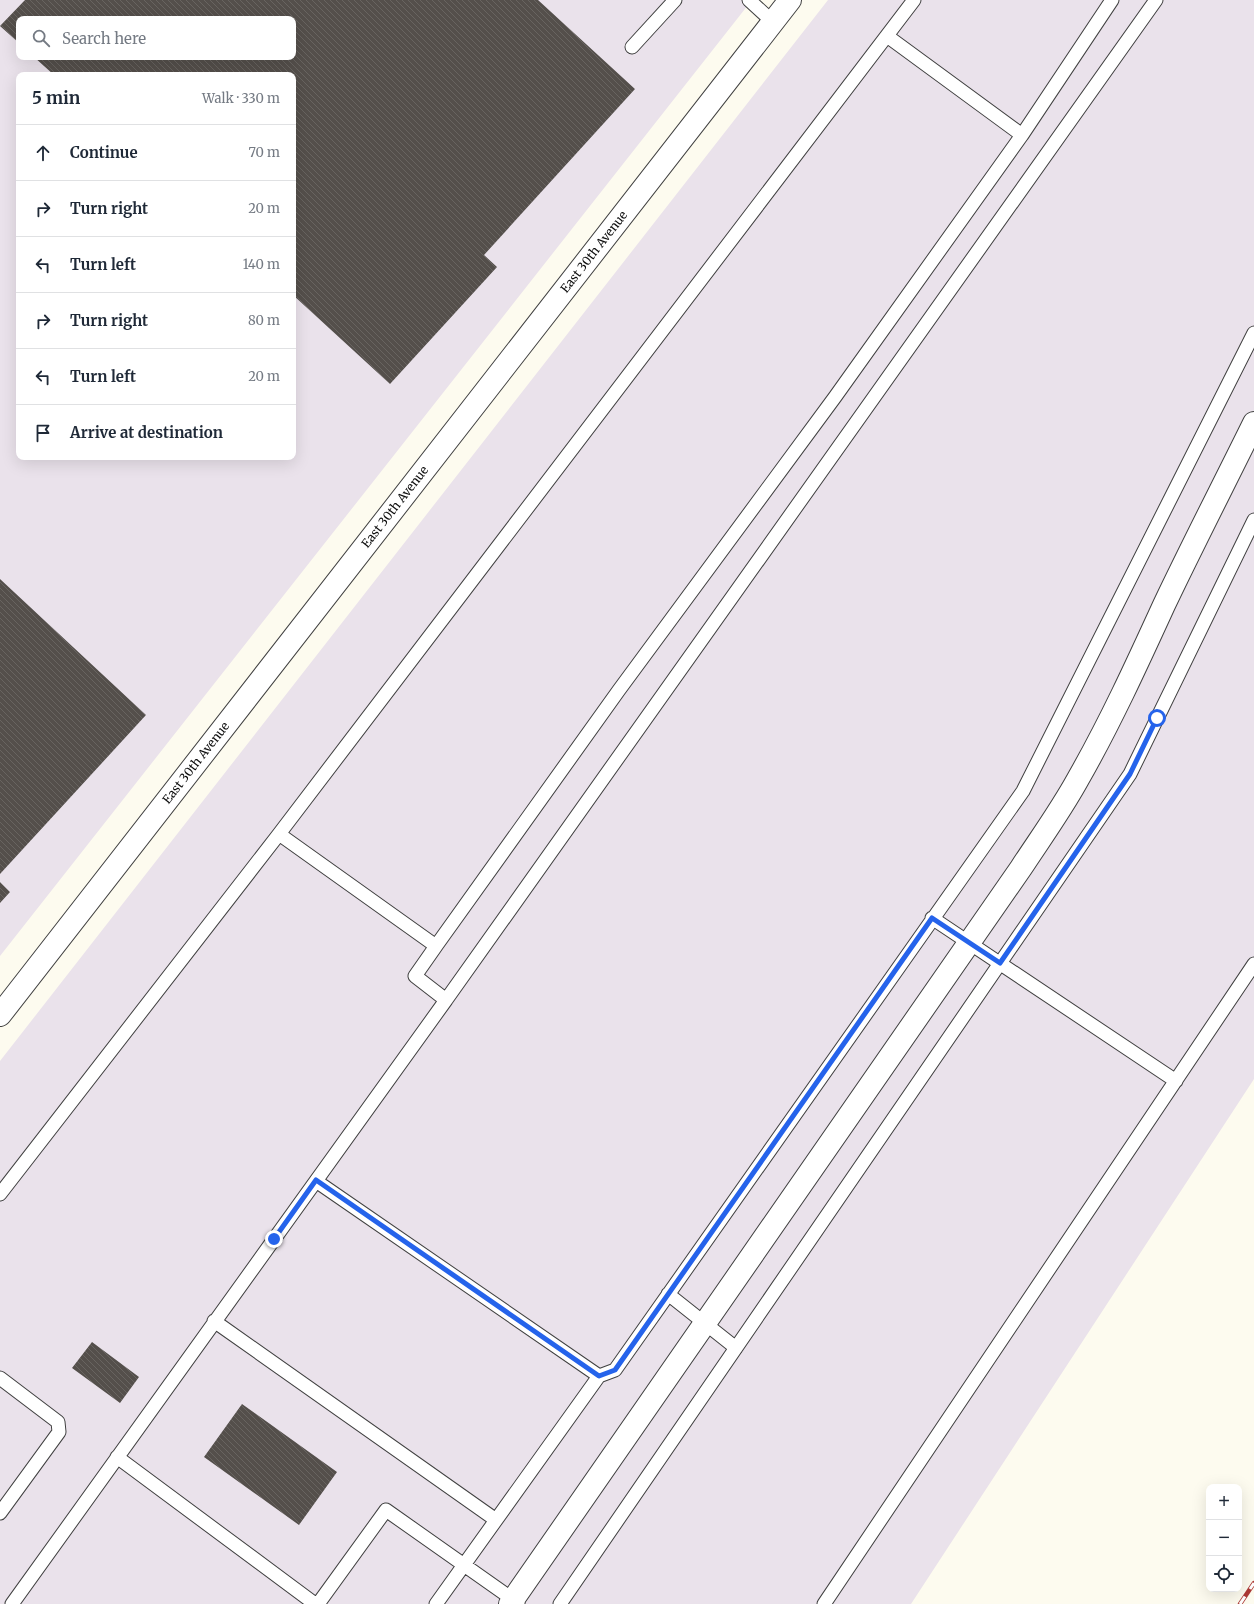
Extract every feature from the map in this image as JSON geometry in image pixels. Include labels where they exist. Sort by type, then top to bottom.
[{"type":"street","name":"East 30th Avenue","points":[[0,1015],[790,0]]},
{"type":"street","points":[[514,1602],[705,1323],[1021,868],[1078,780],[1131,679],[1164,604],[1254,423]]},
{"type":"lane","points":[[632,47],[675,0]]},
{"type":"lane","points":[[749,0],[773,22]]},
{"type":"lane","points":[[0,1194],[279,834],[914,0]]},
{"type":"lane","points":[[446,1000],[415,976],[619,690],[835,397],[1022,135],[1112,0]]},
{"type":"lane","points":[[12,1604],[116,1457],[446,1000],[1156,0]]},
{"type":"lane","points":[[887,36],[1022,135]]},
{"type":"lane","points":[[436,1604],[599,1376],[615,1370],[1023,790],[1254,333]]},
{"type":"lane","points":[[560,1604],[1130,774],[1254,520]]},
{"type":"lane","points":[[279,834],[436,946]]},
{"type":"lane","points":[[932,918],[1176,1081]]},
{"type":"lane","points":[[824,1604],[1254,964]]},
{"type":"lane","points":[[316,1180],[599,1376]]},
{"type":"lane","points":[[668,1294],[736,1348]]},
{"type":"lane","points":[[214,1321],[496,1520]]},
{"type":"lane","points":[[0,1378],[58,1422],[59,1432],[0,1513]]},
{"type":"lane","points":[[116,1457],[316,1604],[386,1510],[464,1564],[514,1602]]},
{"type":"shaded area","points":[[0,0],[752,0],[0,956]]},
{"type":"shaded area","points":[[828,0],[1254,0],[1254,1079],[911,1604],[0,1604],[0,1061]]},
{"type":"building","points":[[25,0],[538,0],[635,89],[484,255],[497,267],[390,384],[296,298],[296,72],[51,72],[37,60],[296,60],[296,16],[16,16],[16,40],[0,26]]},
{"type":"building","points":[[0,579],[146,715],[0,874]]},
{"type":"building","points":[[0,882],[10,892],[0,903]]},
{"type":"building","points":[[92,1342],[139,1377],[120,1403],[72,1368]]},
{"type":"building","points":[[242,1404],[337,1472],[299,1525],[204,1457]]},
{"type":"railway","points":[[1240,1604],[1254,1583]]},
{"type":"route","points":[[274,1239],[316,1180],[599,1376],[615,1370],[932,918],[1000,963],[1130,774],[1157,718]]}]
